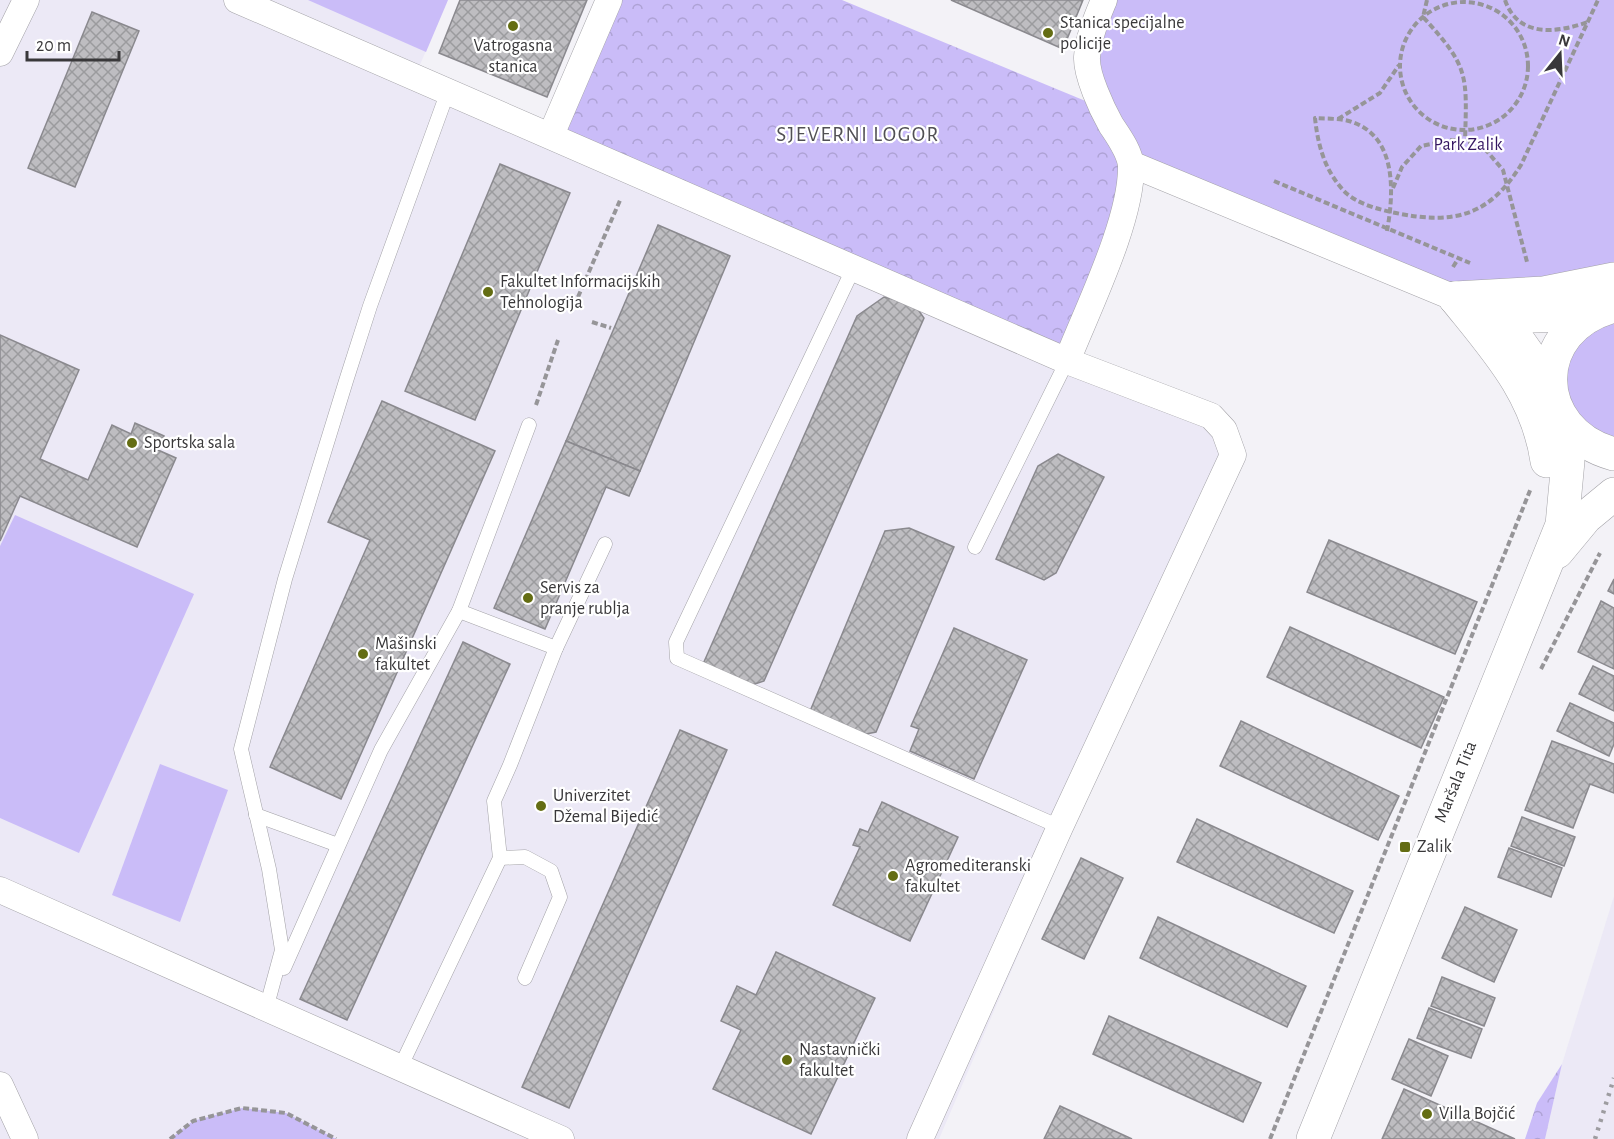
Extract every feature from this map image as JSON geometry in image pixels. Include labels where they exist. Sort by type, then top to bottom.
[{"type":"street","points":[[0,53],[26,0]]},
{"type":"street","points":[[237,0],[1067,361],[1211,416],[1224,430],[1233,454],[1060,827],[920,1139]]},
{"type":"street","points":[[551,135],[609,0]]},
{"type":"street","points":[[1067,361],[1114,243],[1128,190],[1131,164],[1124,145],[1100,107],[1087,58],[1096,20],[1104,0]]},
{"type":"street","points":[[1131,164],[1508,320],[1551,319],[1605,309]]},
{"type":"street","points":[[1455,298],[1544,293],[1614,279]]},
{"type":"street","points":[[1455,298],[1497,350],[1528,395],[1543,434],[1551,481],[1550,512],[1542,570]]},
{"type":"street","name":"Maršala Tita","points":[[1562,525],[1568,461],[1555,404],[1552,367],[1560,344],[1575,325],[1605,309]]},
{"type":"street","points":[[1508,320],[1532,354],[1555,404],[1574,435],[1594,448],[1614,454]]},
{"type":"street","name":"Maršala Tita","points":[[1313,1139],[1562,525],[1588,493],[1614,471]]},
{"type":"street","points":[[1542,570],[1586,517],[1614,494]]},
{"type":"street","points":[[0,890],[561,1139]]},
{"type":"street","points":[[0,1085],[25,1139]]},
{"type":"lane","points":[[266,1009],[282,950],[269,869],[241,749],[282,591],[370,306],[448,91]]},
{"type":"lane","points":[[854,267],[676,642],[677,658],[1060,827]]},
{"type":"lane","points":[[975,547],[1067,361]]},
{"type":"lane","points":[[266,1009],[381,750],[459,611],[529,425]]},
{"type":"lane","points":[[400,1068],[500,858],[494,801],[556,648],[605,544]]},
{"type":"lane","points":[[459,611],[556,648]]},
{"type":"lane","points":[[256,815],[338,845]]},
{"type":"lane","points":[[500,858],[525,856],[551,871],[560,897],[525,978]]},
{"type":"path","points":[[1423,17],[1427,0]]},
{"type":"path","points":[[1505,0],[1517,20],[1527,27],[1556,31],[1589,21]]},
{"type":"path","points":[[1387,231],[1390,212],[1393,189],[1391,172],[1379,143],[1367,129],[1353,122],[1315,118],[1318,143],[1332,175],[1346,193],[1356,200],[1390,212],[1434,219],[1463,215],[1486,205],[1506,187],[1521,165],[1598,0]]},
{"type":"path","points":[[1453,2],[1475,2],[1496,10],[1514,24],[1525,43],[1529,63],[1527,84],[1518,103],[1504,118],[1486,128],[1465,131],[1445,128],[1426,119],[1412,104],[1402,86],[1399,65],[1403,43],[1415,24],[1432,10],[1453,2]]},
{"type":"path","points":[[1423,17],[1450,47],[1463,70],[1465,141]]},
{"type":"path","points":[[1338,119],[1380,93],[1399,65]]},
{"type":"path","points":[[1393,189],[1402,167],[1421,146],[1437,141],[1465,141],[1485,149],[1503,170],[1528,264]]},
{"type":"path","points":[[578,297],[633,171]]},
{"type":"path","points":[[1274,181],[1387,231],[1472,264]]},
{"type":"path","points":[[528,302],[548,307]]},
{"type":"path","points":[[592,322],[611,328]]},
{"type":"path","points":[[529,425],[558,340]]},
{"type":"path","points":[[1270,1139],[1526,504]]},
{"type":"path","points":[[170,1139],[193,1121],[242,1108],[286,1113],[336,1139]]},
{"type":"shaded area","name":"Univerzitet Džemal Bijedić","points":[[0,0],[448,0],[419,67],[1211,416],[1233,455],[939,1139],[0,1139]]},
{"type":"shaded area","points":[[1614,896],[1614,1139],[1545,1139],[1562,1064]]},
{"type":"green space","points":[[308,0],[448,0],[426,52]]},
{"type":"green space","points":[[609,0],[842,0],[1100,107],[1131,164],[1069,356],[554,129]]},
{"type":"green space","name":"Park Zalik","points":[[1104,0],[1614,0],[1614,279],[1455,298],[1131,164],[1100,107],[1096,20]]},
{"type":"green space","points":[[1614,310],[1614,450],[1563,415],[1562,347]]},
{"type":"green space","points":[[15,515],[194,594],[79,853],[0,818],[0,546]]},
{"type":"green space","points":[[160,764],[228,790],[180,922],[112,895]]},
{"type":"green space","points":[[1562,1064],[1545,1139],[1525,1139],[1537,1103]]},
{"type":"green space","points":[[242,1108],[286,1113],[336,1139],[170,1139],[193,1121]]},
{"type":"building","name":"Vatrogasna stanica","points":[[460,0],[587,0],[547,97],[439,53]]},
{"type":"building","name":"Stanica specijalne policije","points":[[951,0],[1083,0],[1063,49]]},
{"type":"building","points":[[92,12],[139,31],[75,187],[28,168]]},
{"type":"building","name":"Fakultet Informacijskih Tehnologija","points":[[500,164],[570,193],[475,420],[405,391]]},
{"type":"building","name":"Fakultet Informacijskih Tehnologija","points":[[658,225],[730,256],[640,471],[566,441]]},
{"type":"building","points":[[884,297],[914,304],[924,318],[764,681],[752,685],[703,664],[857,316]]},
{"type":"building","name":"Sportska sala","points":[[0,335],[79,370],[40,459],[88,480],[112,425],[131,434],[135,423],[164,436],[158,450],[176,458],[137,547],[20,496],[0,541]]},
{"type":"building","name":"Mašinski fakultet","points":[[382,401],[495,451],[341,799],[270,767],[370,540],[328,522]]},
{"type":"building","points":[[566,441],[640,471],[629,496],[606,487],[545,629],[494,608]]},
{"type":"building","points":[[1058,454],[1104,477],[1056,573],[1044,580],[996,559],[1038,466]]},
{"type":"building","points":[[909,528],[954,547],[876,732],[856,736],[808,716],[885,531]]},
{"type":"building","points":[[1329,540],[1477,602],[1455,654],[1307,592]]},
{"type":"building","points":[[1614,579],[1614,594],[1608,591]]},
{"type":"building","points":[[1601,601],[1614,608],[1614,669],[1578,652]]},
{"type":"building","points":[[1290,627],[1444,697],[1421,748],[1267,677]]},
{"type":"building","points":[[954,628],[1027,660],[974,779],[910,751],[919,729],[911,726]]},
{"type":"building","points":[[463,642],[510,664],[347,1020],[300,999]]},
{"type":"building","points":[[1593,666],[1614,676],[1614,711],[1579,694]]},
{"type":"building","points":[[1570,703],[1614,723],[1614,744],[1609,756],[1557,731]]},
{"type":"building","points":[[1241,721],[1399,796],[1378,840],[1220,766]]},
{"type":"building","points":[[680,730],[727,750],[569,1108],[522,1087]]},
{"type":"building","points":[[1552,741],[1614,764],[1614,793],[1590,784],[1573,828],[1525,810]]},
{"type":"building","name":"Agromediteranski fakultet","points":[[882,802],[958,837],[910,941],[833,905],[860,847],[853,845],[860,829],[868,832]]},
{"type":"building","points":[[1522,817],[1575,837],[1564,866],[1511,846]]},
{"type":"building","points":[[1197,819],[1353,891],[1334,933],[1177,862]]},
{"type":"building","points":[[1509,848],[1562,868],[1551,897],[1498,877]]},
{"type":"building","points":[[1081,858],[1123,878],[1084,959],[1042,939]]},
{"type":"building","points":[[1465,907],[1517,930],[1494,982],[1442,958]]},
{"type":"building","points":[[1158,917],[1306,986],[1287,1027],[1140,958]]},
{"type":"building","name":"Nastavnički fakultet","points":[[776,952],[875,998],[811,1134],[713,1089],[741,1030],[721,1021],[737,986],[756,995]]},
{"type":"building","points":[[1442,977],[1495,998],[1484,1026],[1431,1006]]},
{"type":"building","points":[[1429,1008],[1482,1029],[1471,1058],[1417,1038]]},
{"type":"building","points":[[1109,1016],[1261,1083],[1243,1122],[1093,1054]]},
{"type":"building","points":[[1409,1039],[1448,1056],[1431,1096],[1392,1079]]},
{"type":"building","name":"Villa Bojčić","points":[[1404,1089],[1515,1139],[1382,1139]]},
{"type":"building","points":[[1060,1106],[1132,1139],[1044,1139]]},
{"type":"railway","points":[[1595,1139],[1614,1078]]},
{"type":"place","name":"Vatrogasna stanica","points":[[513,26]]},
{"type":"place","name":"Stanica specijalne policije","points":[[1048,33]]},
{"type":"place","name":"Fakultet Informacijskih Tehnologija","points":[[488,292]]},
{"type":"place","name":"Sportska sala","points":[[132,443]]},
{"type":"place","name":"Servis za pranje rublja","points":[[528,598]]},
{"type":"place","name":"Mašinski fakultet","points":[[363,654]]},
{"type":"place","name":"Univerzitet Džemal Bijedić","points":[[541,806]]},
{"type":"place","name":"Zalik","points":[[1405,847]]},
{"type":"place","name":"Agromediteranski fakultet","points":[[893,876]]},
{"type":"place","name":"Nastavnički fakultet","points":[[787,1060]]},
{"type":"place","name":"Villa Bojčić","points":[[1427,1114]]},
{"type":"district","name":"SJEVERNI LOGOR","points":[[858,134]]}]
